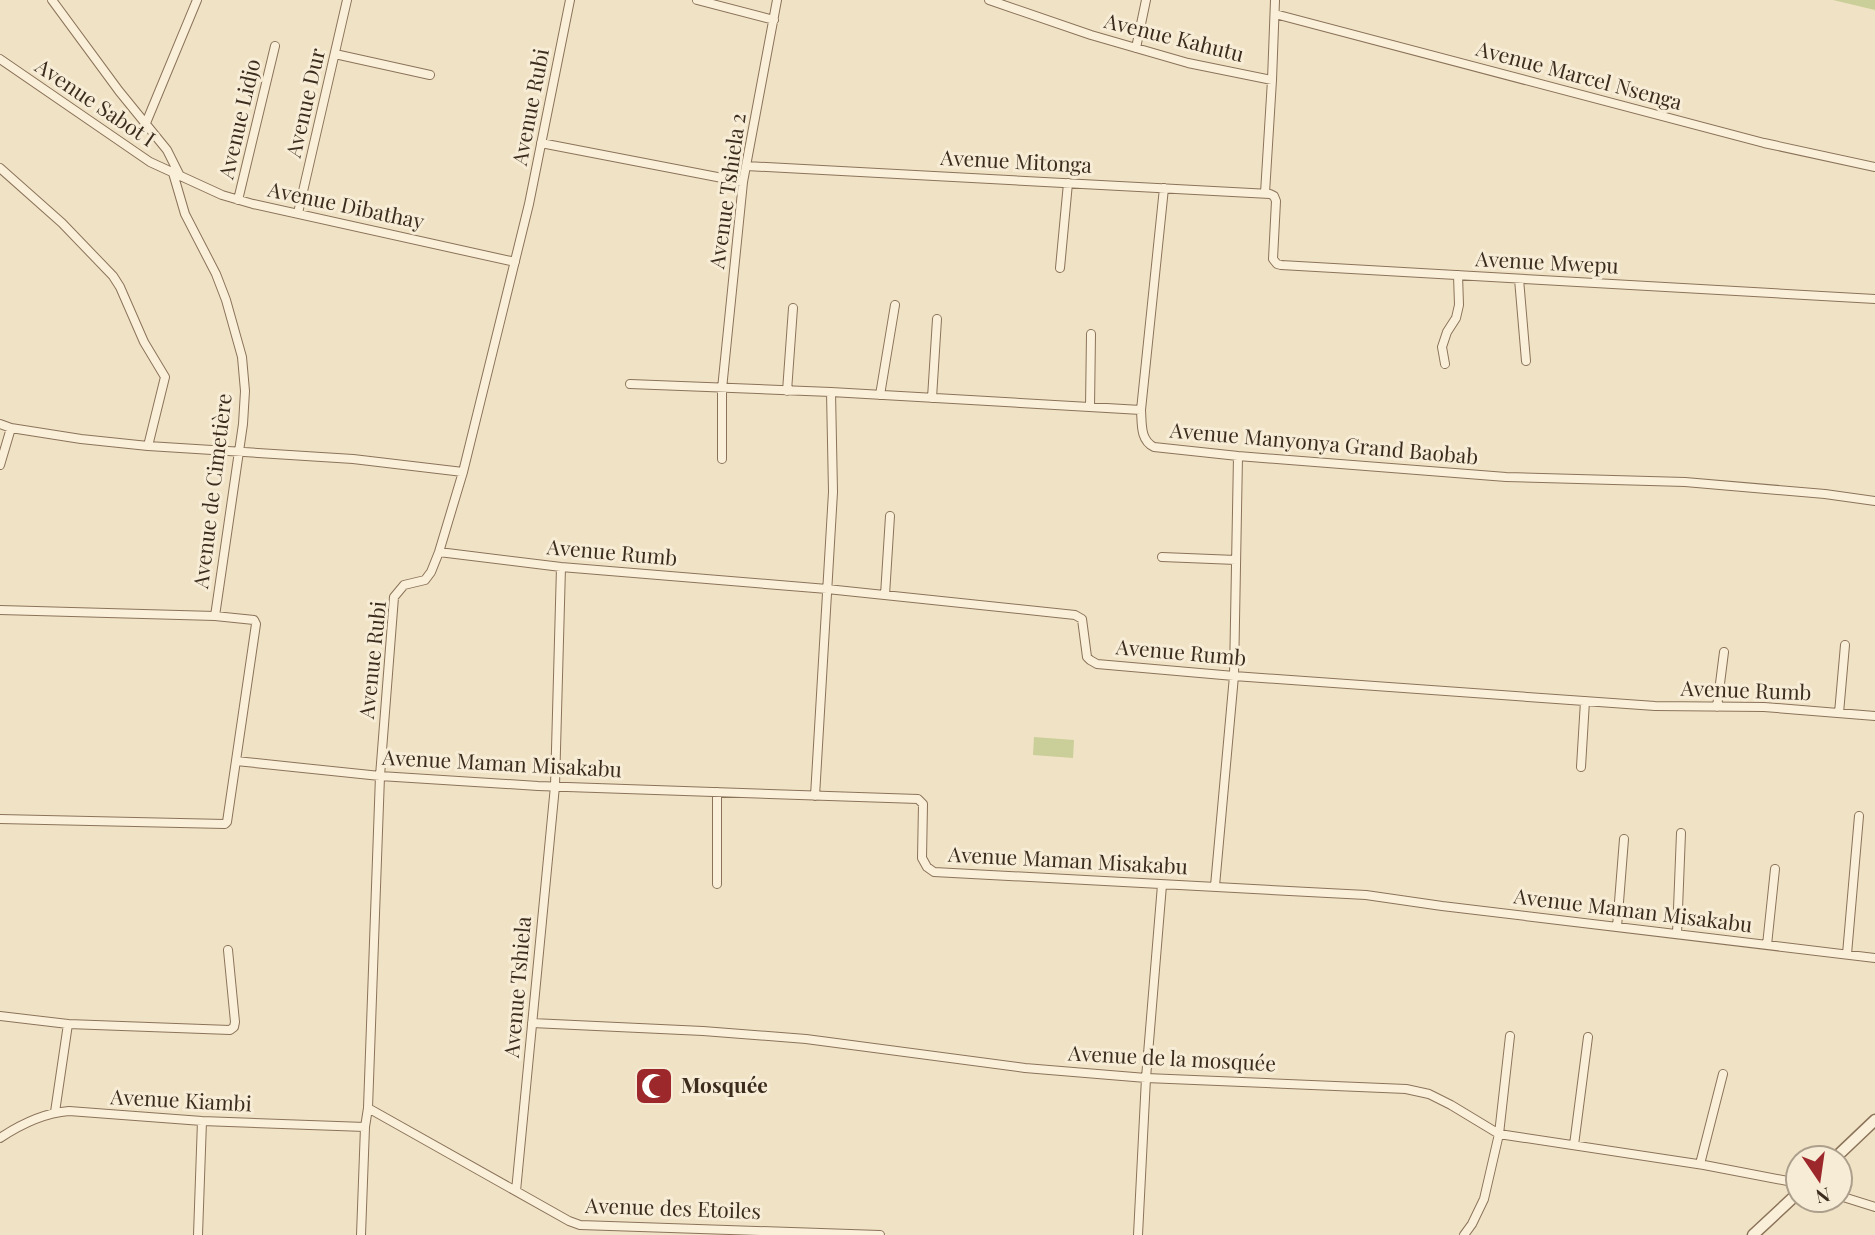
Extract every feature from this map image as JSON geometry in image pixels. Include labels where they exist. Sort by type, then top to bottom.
[{"type":"street","name":"Avenue de Cimetière","points":[[52,0],[119,91],[167,150],[185,214],[221,288],[242,357],[245,391],[243,424],[215,616]]},
{"type":"street","points":[[146,124],[197,0]]},
{"type":"street","name":"Avenue Dur","points":[[298,213],[347,0]]},
{"type":"street","name":"Avenue Rubi","points":[[361,1235],[380,776],[394,597],[404,585],[425,580],[431,572],[463,472],[515,262],[570,0]]},
{"type":"street","points":[[697,0],[774,20]]},
{"type":"street","name":"Avenue Tshiela 2","points":[[722,458],[722,389],[743,182],[777,0]]},
{"type":"street","name":"Avenue Kahutu","points":[[989,0],[1091,35],[1188,63],[1272,80]]},
{"type":"street","points":[[1136,48],[1146,0]]},
{"type":"street","points":[[1265,193],[1275,0]]},
{"type":"street","name":"Avenue Marcel Nsenga","points":[[1275,14],[1764,143],[1875,166]]},
{"type":"street","name":"Avenue Lidjo","points":[[238,200],[275,46]]},
{"type":"street","points":[[335,54],[430,75]]},
{"type":"street","name":"Avenue Sabot I","points":[[0,59],[150,162],[176,175]]},
{"type":"street","points":[[541,143],[743,182]]},
{"type":"street","name":"Avenue Mitonga","points":[[746,166],[1265,193]]},
{"type":"street","points":[[0,168],[62,223],[113,276],[120,287],[144,342],[165,377],[148,446]]},
{"type":"street","name":"Avenue Dibathay","points":[[176,175],[238,200],[515,262]]},
{"type":"street","points":[[1060,268],[1068,183]]},
{"type":"street","points":[[1141,410],[1164,188]]},
{"type":"street","name":"Avenue Mwepu","points":[[1265,193],[1274,196],[1276,205],[1273,253],[1274,262],[1277,264],[1875,299]]},
{"type":"street","points":[[1445,364],[1442,347],[1459,305],[1458,275]]},
{"type":"street","points":[[1519,279],[1526,361]]},
{"type":"street","points":[[880,395],[895,305]]},
{"type":"street","points":[[787,391],[793,308]]},
{"type":"street","points":[[932,398],[937,319]]},
{"type":"street","points":[[1090,407],[1091,334]]},
{"type":"street","name":"Avenue Manyonya Grand Baobab","points":[[630,384],[831,392],[1141,410],[1144,438],[1154,447],[1506,477],[1685,482],[1875,501]]},
{"type":"street","points":[[815,796],[834,492],[831,392]]},
{"type":"street","points":[[0,424],[81,439],[148,446],[353,459],[463,472]]},
{"type":"street","points":[[0,465],[11,428]]},
{"type":"street","points":[[1216,886],[1234,676],[1238,456]]},
{"type":"street","points":[[885,595],[890,516]]},
{"type":"street","name":"Avenue Rumb","points":[[439,552],[561,567],[827,589],[1075,615],[1082,619],[1086,653],[1093,662],[1234,676],[1585,701],[1662,706],[1764,707],[1875,716]]},
{"type":"street","points":[[1162,556],[1236,560]]},
{"type":"street","name":"Avenue Tshiela","points":[[516,1191],[555,786],[561,567]]},
{"type":"street","points":[[0,610],[215,616],[254,620],[256,623],[229,820],[225,824],[0,818]]},
{"type":"street","points":[[1839,713],[1845,645]]},
{"type":"street","points":[[1717,707],[1724,652]]},
{"type":"street","points":[[1581,767],[1585,701]]},
{"type":"street","name":"Avenue Maman Misakabu","points":[[236,761],[380,776],[555,786],[920,800],[923,804],[922,858],[934,872],[1366,895],[1875,957]]},
{"type":"street","points":[[717,792],[717,884]]},
{"type":"street","points":[[1847,954],[1858,816]]},
{"type":"street","points":[[1677,934],[1681,833]]},
{"type":"street","points":[[1617,926],[1624,839]]},
{"type":"street","points":[[1767,945],[1775,869]]},
{"type":"street","points":[[1138,1235],[1146,1078],[1162,885]]},
{"type":"street","points":[[0,1016],[68,1024],[230,1030],[235,1022],[228,950]]},
{"type":"street","name":"Avenue de la mosquée","points":[[531,1023],[806,1039],[1025,1068],[1146,1078],[1406,1088],[1429,1094],[1499,1134],[1700,1164],[1784,1180]]},
{"type":"street","points":[[55,1112],[68,1024]]},
{"type":"street","points":[[1464,1235],[1484,1199],[1499,1134],[1510,1036]]},
{"type":"street","points":[[1574,1145],[1588,1037]]},
{"type":"street","points":[[1700,1164],[1723,1074]]},
{"type":"street","name":"Avenue des Etoiles","points":[[368,1108],[580,1225],[755,1233],[880,1235]]},
{"type":"street","name":"Avenue Kiambi","points":[[0,1138],[25,1123],[55,1112],[69,1111],[202,1121],[365,1127]]},
{"type":"street","points":[[1850,1144],[1875,1120]]},
{"type":"street","points":[[198,1235],[202,1121]]},
{"type":"street","points":[[1854,1200],[1875,1207]]},
{"type":"street","points":[[1753,1235],[1784,1206]]},
{"type":"green space","points":[[1833,0],[1875,0],[1875,10]]},
{"type":"green space","points":[[1034,737],[1074,740],[1073,758],[1033,755]]},
{"type":"place","name":"Mosquée","points":[[654,1086]]}]
